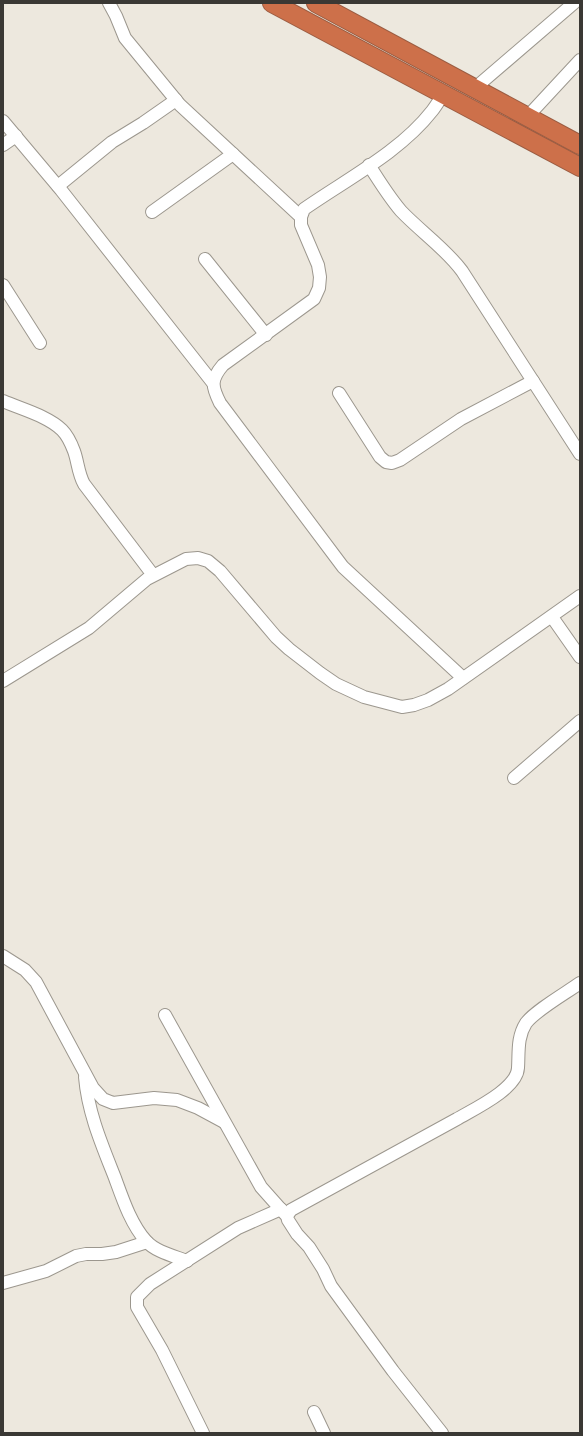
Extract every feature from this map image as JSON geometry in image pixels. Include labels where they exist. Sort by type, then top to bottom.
[{"type":"highway","points":[[272,3],[580,166]]},
{"type":"highway","points":[[316,3],[580,145]]},
{"type":"street","points":[[108,3],[116,16],[125,38],[176,100],[300,218]]},
{"type":"street","points":[[475,88],[574,3]]},
{"type":"street","points":[[528,116],[580,60]]},
{"type":"street","points":[[213,383],[216,373],[223,365],[314,299],[319,288],[320,277],[318,265],[301,225],[300,218],[304,209],[370,165],[402,141],[432,111],[444,93]]},
{"type":"street","points":[[58,186],[112,142],[176,100]]},
{"type":"street","points":[[3,121],[58,186],[213,383],[220,403],[344,567],[463,678]]},
{"type":"street","points":[[3,145],[16,136]]},
{"type":"street","points":[[152,212],[233,154]]},
{"type":"street","points":[[370,165],[386,191],[401,211],[444,250],[462,271],[580,454]]},
{"type":"street","points":[[204,259],[266,335]]},
{"type":"street","points":[[3,285],[40,343]]},
{"type":"street","points":[[338,393],[380,457],[386,462],[392,463],[400,460],[461,419],[533,381]]},
{"type":"street","points":[[3,401],[46,419],[62,430],[69,439],[75,453],[79,474],[84,484],[154,575]]},
{"type":"street","points":[[3,681],[89,628],[136,587],[154,575],[186,559],[198,558],[208,561],[230,581],[276,637],[289,649],[336,684],[364,697],[402,707],[428,700],[448,689],[580,596]]},
{"type":"street","points":[[552,617],[580,657]]},
{"type":"street","points":[[514,778],[580,722]]},
{"type":"street","points":[[3,956],[25,970],[36,982],[93,1088],[103,1099],[113,1103],[154,1098],[177,1100],[198,1108],[224,1122]]},
{"type":"street","points":[[203,1433],[162,1350],[137,1306],[137,1297],[142,1291],[238,1228],[292,1210],[457,1119],[501,1092],[512,1082],[518,1073],[518,1048],[520,1036],[526,1023],[536,1014],[580,983]]},
{"type":"street","points":[[165,1015],[261,1187],[284,1212],[288,1220],[309,1247],[323,1269],[331,1286],[393,1371],[442,1433]]},
{"type":"street","points":[[84,1069],[86,1097],[97,1132],[129,1213],[147,1242],[160,1251],[187,1261]]},
{"type":"street","points":[[3,1283],[46,1271],[81,1255],[116,1252],[147,1242]]},
{"type":"street","points":[[314,1412],[324,1433]]}]
